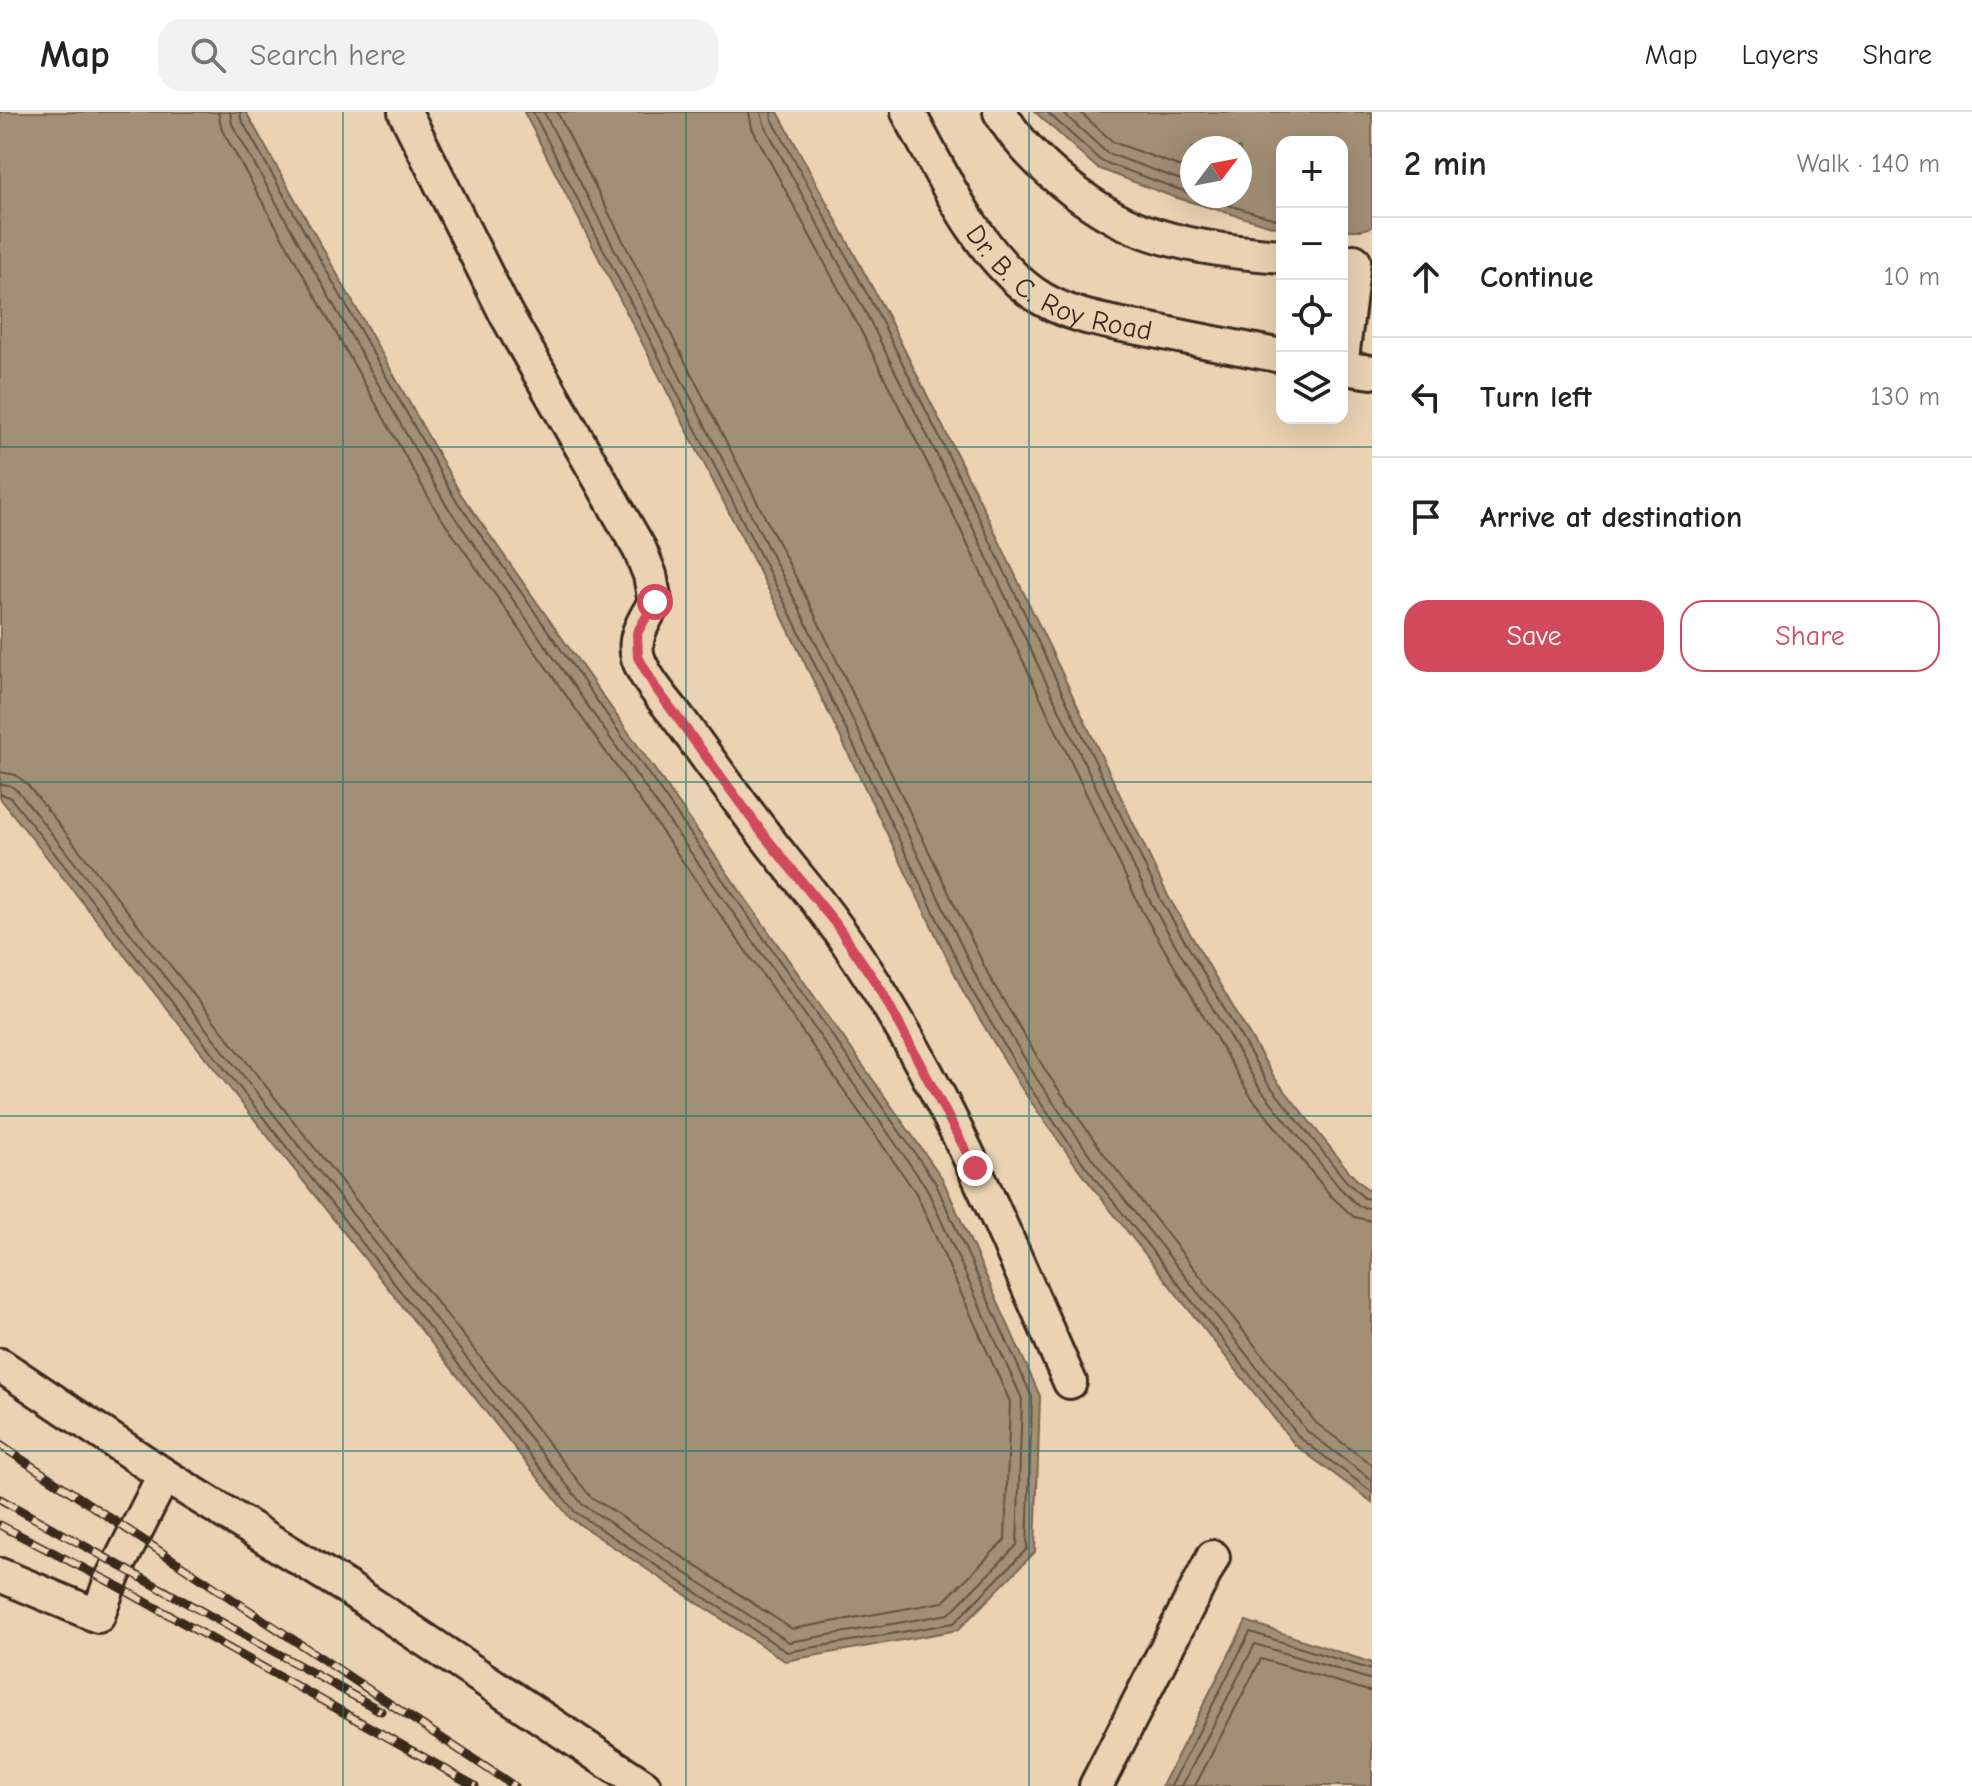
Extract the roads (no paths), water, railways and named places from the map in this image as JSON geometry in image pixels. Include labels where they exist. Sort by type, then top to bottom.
[{"type":"street","points":[[405,112],[506,314],[640,550],[650,575],[655,602],[637,633],[638,657],[664,699],[763,834],[836,924],[881,990],[975,1168],[1070,1382]]},
{"type":"street","name":"Dr. B. C. Roy Road","points":[[908,112],[962,208],[987,245],[1006,269],[1034,293],[1070,312],[1276,355]]},
{"type":"street","points":[[1000,112],[1022,144],[1042,162],[1102,210],[1142,231],[1181,241],[1276,255]]},
{"type":"street","points":[[1343,352],[1356,259]]},
{"type":"street","points":[[1348,369],[1372,372]]},
{"type":"street","points":[[0,1365],[164,1475],[349,1589],[644,1786]]},
{"type":"street","points":[[0,1575],[98,1616],[110,1582],[164,1475]]},
{"type":"street","points":[[1096,1786],[1213,1557]]},
{"type":"water","points":[[0,112],[246,112],[460,493],[942,1178],[1040,1396],[1035,1552],[958,1630],[785,1661],[570,1518],[0,798]]},
{"type":"water","points":[[524,112],[778,112],[886,313],[980,501],[1168,896],[1274,1077],[1352,1175],[1372,1194],[1372,1502],[1295,1445],[1080,1171],[1022,1089],[964,993],[781,614]]},
{"type":"water","points":[[1035,112],[1372,112],[1372,227],[1348,230],[1348,136],[1276,136],[1276,227],[1211,208],[1252,208],[1252,136],[1180,136],[1180,199],[1097,168]]},
{"type":"water","points":[[1246,1621],[1372,1663],[1372,1786],[1162,1786]]},
{"type":"railway","points":[[0,1445],[514,1786]]},
{"type":"railway","points":[[0,1499],[381,1711]]},
{"type":"railway","points":[[0,1525],[110,1582],[475,1786]]}]
